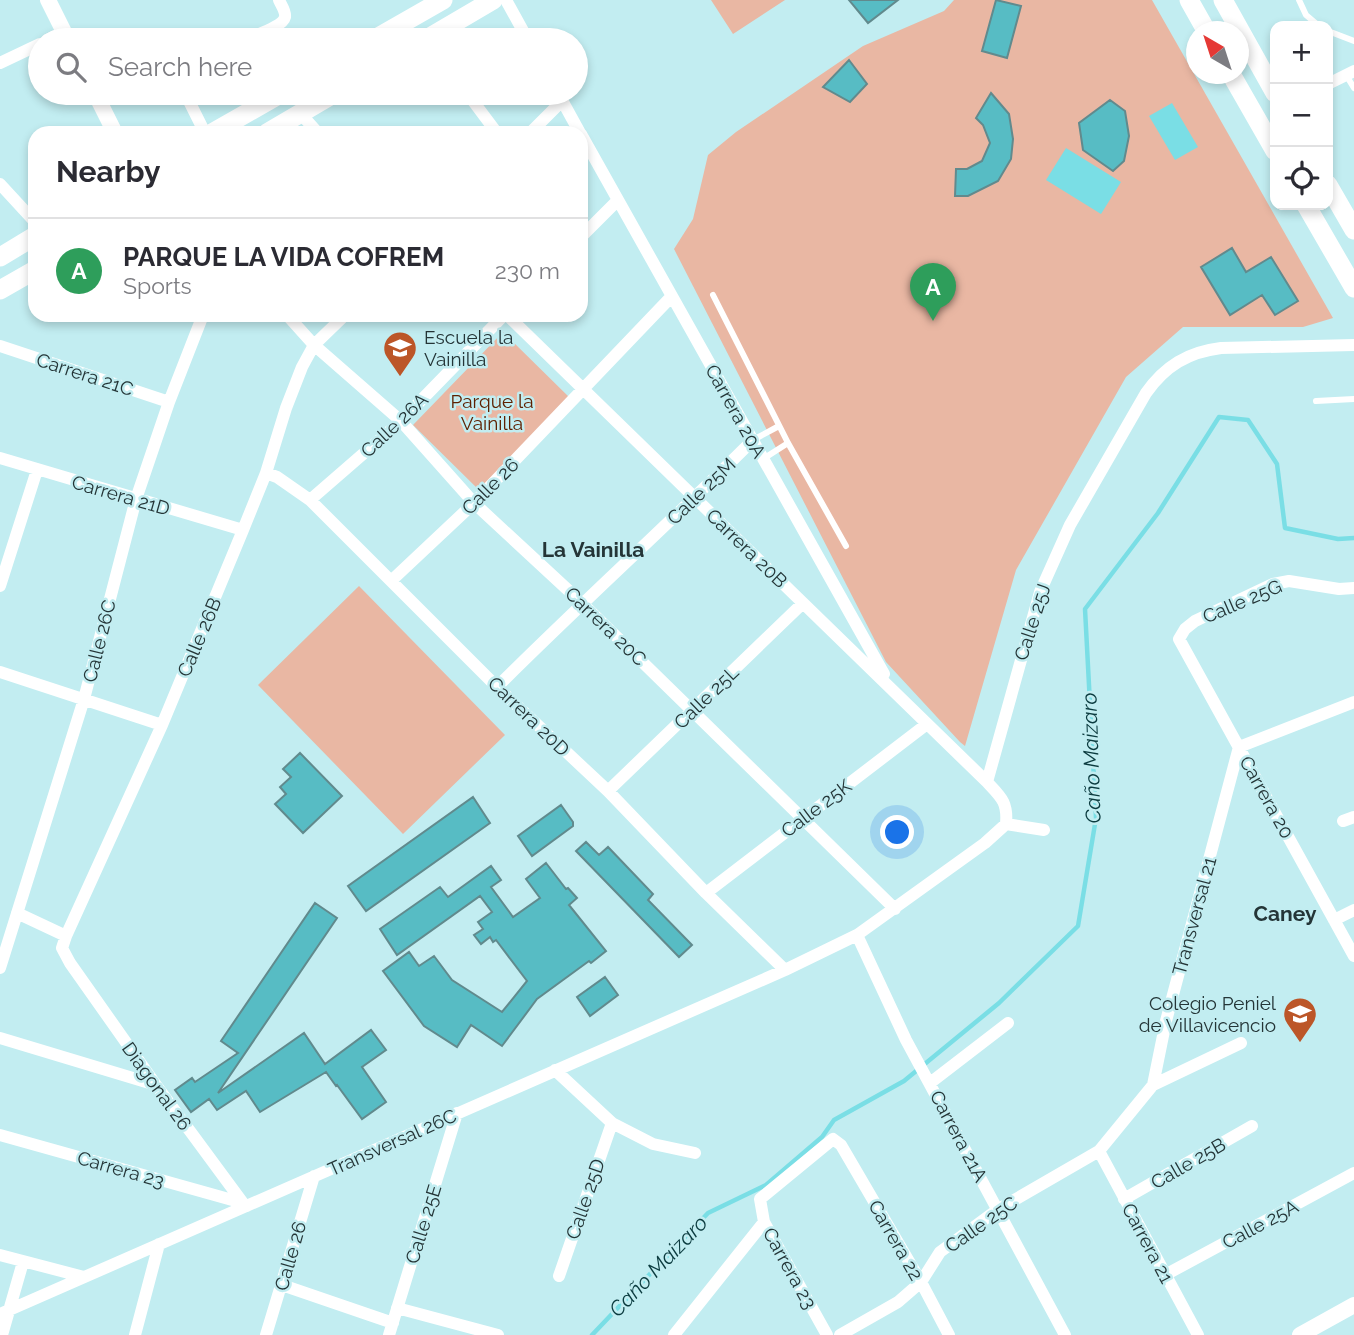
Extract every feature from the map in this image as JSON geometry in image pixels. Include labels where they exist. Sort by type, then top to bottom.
[{"type":"main road","points":[[394,28],[443,0]]},
{"type":"main road","points":[[445,28],[493,0]]},
{"type":"main road","points":[[1189,0],[1201,21]]},
{"type":"main road","points":[[1223,0],[1270,84]]},
{"type":"main road","points":[[1237,84],[1273,147]]},
{"type":"main road","points":[[224,126],[261,105]]},
{"type":"main road","points":[[279,126],[314,105]]},
{"type":"main road","points":[[1333,193],[1354,230]]},
{"type":"main road","points":[[1309,210],[1354,288]]},
{"type":"main road","points":[[0,257],[28,240]]},
{"type":"main road","points":[[0,290],[28,274]]},
{"type":"street","points":[[48,0],[62,28]]},
{"type":"street","points":[[272,28],[281,24],[285,18],[279,0]]},
{"type":"street","points":[[506,0],[521,28]]},
{"type":"street","points":[[0,63],[28,50]]},
{"type":"street","points":[[1333,82],[1350,73]]},
{"type":"street","points":[[101,105],[112,126]]},
{"type":"street","points":[[191,105],[202,126]]},
{"type":"street","points":[[476,105],[492,126]]},
{"type":"street","points":[[536,126],[553,105]]},
{"type":"street","name":"Carrera 20A","points":[[565,105],[577,126]]},
{"type":"street","points":[[300,113],[312,126]]},
{"type":"street","name":"Carrera 20A","points":[[588,146],[891,688]]},
{"type":"street","points":[[0,184],[28,214]]},
{"type":"street","points":[[588,230],[618,200]]},
{"type":"street","name":"Calle 26","points":[[391,581],[474,503],[671,296]]},
{"type":"street","name":"Calle 26C","points":[[0,968],[84,699],[136,499],[200,322]]},
{"type":"street","name":"Carrera 20C","points":[[293,322],[314,345],[401,421],[474,503],[693,710],[895,909]]},
{"type":"street","name":"Calle 26B","points":[[66,936],[162,725],[243,530],[266,473],[302,367],[314,345],[338,322]]},
{"type":"street","name":"Calle 26A","points":[[310,500],[401,421],[499,322]]},
{"type":"street","name":"Carrera 20B","points":[[513,322],[987,782]]},
{"type":"street","name":"Calle 25J","points":[[987,782],[1040,592],[1070,525],[1154,381],[1173,364],[1208,350],[1354,345]]},
{"type":"street","name":"Carrera 21C","points":[[0,346],[169,402]]},
{"type":"street","name":"Calle 25M","points":[[497,687],[752,440]]},
{"type":"street","name":"Carrera 21D","points":[[0,458],[243,530]]},
{"type":"street","points":[[0,586],[3,565],[37,470]]},
{"type":"street","name":"Carrera 20D","points":[[266,473],[277,477],[310,500],[497,687],[608,791],[785,970]]},
{"type":"street","name":"Calle 25G","points":[[1179,639],[1185,629],[1195,621],[1273,584],[1289,581],[1339,589],[1354,588]]},
{"type":"street","name":"Calle 25L","points":[[608,791],[803,603]]},
{"type":"street","name":"Carrera 20","points":[[1179,639],[1354,956]]},
{"type":"street","points":[[0,672],[162,725]]},
{"type":"street","points":[[1239,747],[1354,702]]},
{"type":"street","name":"Calle 25K","points":[[706,893],[927,724]]},
{"type":"street","name":"Transversal 21","points":[[1099,1151],[1153,1085],[1166,1021],[1239,747]]},
{"type":"street","points":[[785,970],[857,935],[985,843],[1006,824],[1005,802],[987,782]]},
{"type":"street","points":[[1006,824],[1044,830]]},
{"type":"street","points":[[1334,920],[1354,910]]},
{"type":"street","points":[[17,914],[66,936]]},
{"type":"street","name":"Carrera 21A","points":[[857,935],[906,1040],[1065,1335]]},
{"type":"street","name":"Diagonal 26","points":[[66,936],[62,948],[70,963],[245,1204]]},
{"type":"street","name":"Transversal 26C","points":[[4,1312],[245,1204],[785,970]]},
{"type":"street","points":[[927,1078],[1009,1023]]},
{"type":"street","points":[[0,1038],[156,1085]]},
{"type":"street","points":[[1153,1085],[1241,1043]]},
{"type":"street","points":[[555,1070],[612,1123],[653,1144],[695,1153]]},
{"type":"street","name":"Calle 25E","points":[[391,1329],[457,1113]]},
{"type":"street","name":"Calle 25D","points":[[559,1276],[612,1123]]},
{"type":"street","name":"Calle 25B","points":[[1124,1199],[1252,1126]]},
{"type":"street","name":"Carrera 23","points":[[0,1135],[245,1204]]},
{"type":"street","name":"Carrera 23","points":[[827,1335],[764,1222],[760,1199],[833,1139],[841,1145]]},
{"type":"street","name":"Carrera 22","points":[[841,1145],[949,1335]]},
{"type":"street","name":"Calle 25C","points":[[840,1335],[898,1302],[921,1282],[940,1252],[998,1210],[1099,1151]]},
{"type":"street","name":"Carrera 21","points":[[1099,1151],[1198,1335]]},
{"type":"street","name":"Calle 25A","points":[[1165,1275],[1354,1173]]},
{"type":"street","name":"Calle 26","points":[[266,1335],[313,1176]]},
{"type":"street","points":[[674,1335],[764,1222]]},
{"type":"street","points":[[135,1335],[159,1244]]},
{"type":"street","points":[[0,1255],[85,1277]]},
{"type":"street","points":[[2,1335],[4,1312],[23,1262]]},
{"type":"street","points":[[282,1285],[391,1329]]},
{"type":"street","points":[[1300,1335],[1354,1305]]},
{"type":"street","points":[[397,1308],[498,1335]]},
{"type":"lane","points":[[1299,0],[1306,15],[1313,21]]},
{"type":"lane","points":[[1333,34],[1354,41]]},
{"type":"lane","points":[[1350,73],[1354,88]]},
{"type":"lane","points":[[713,295],[788,443],[846,546]]},
{"type":"lane","points":[[1316,401],[1354,399]]},
{"type":"lane","points":[[752,440],[779,426]]},
{"type":"lane","points":[[763,459],[788,443]]},
{"type":"green space","points":[[711,0],[785,0],[733,34]]},
{"type":"green space","points":[[954,0],[1152,0],[1186,60],[1186,84],[1200,84],[1333,318],[1303,327],[1183,327],[1126,377],[1016,570],[965,746],[886,662],[674,249],[693,219],[708,155],[736,132],[863,46],[944,11]]},
{"type":"green space","name":"Parque la Vainilla","points":[[503,332],[571,399],[481,492],[413,425]]},
{"type":"green space","points":[[359,586],[505,735],[403,834],[258,685]]},
{"type":"water","points":[[1172,103],[1198,147],[1175,160],[1149,116]]},
{"type":"water","points":[[1066,148],[1121,182],[1101,214],[1046,180]]},
{"type":"building","points":[[849,0],[898,0],[868,23]]},
{"type":"building","points":[[996,0],[1021,6],[1007,58],[982,51]]},
{"type":"building","points":[[849,60],[867,84],[850,102],[823,87]]},
{"type":"building","points":[[991,93],[1009,114],[1013,139],[1011,159],[998,181],[968,196],[955,196],[956,169],[967,169],[982,161],[990,143],[983,125],[976,118]]},
{"type":"building","points":[[1110,100],[1125,111],[1129,136],[1124,161],[1113,171],[1083,150],[1079,123]]},
{"type":"building","points":[[1232,248],[1246,272],[1271,257],[1298,301],[1275,315],[1262,295],[1230,315],[1201,267]]},
{"type":"building","points":[[300,753],[342,796],[303,833],[275,804],[286,794],[280,787],[291,777],[283,769]]},
{"type":"building","points":[[473,797],[490,823],[366,911],[348,886]]},
{"type":"building","points":[[561,805],[573,826],[532,856],[518,836]]},
{"type":"building","points":[[586,842],[599,855],[608,847],[653,894],[648,900],[692,945],[679,957],[576,851]]},
{"type":"building","points":[[546,863],[566,889],[577,898],[569,905],[606,951],[537,999],[502,1046],[471,1025],[457,1047],[424,1026],[383,971],[409,952],[419,966],[434,956],[452,980],[502,1012],[527,981],[496,940],[493,942],[490,937],[481,944],[474,935],[483,929],[478,922],[492,912],[480,896],[397,955],[380,929],[440,887],[448,897],[491,866],[501,880],[491,887],[513,917],[540,898],[526,879]]},
{"type":"building","points":[[315,903],[337,918],[218,1093],[304,1033],[325,1064],[371,1030],[386,1050],[362,1067],[386,1102],[362,1119],[326,1072],[260,1112],[246,1091],[217,1110],[209,1099],[191,1112],[175,1090],[192,1078],[195,1082],[238,1053],[221,1041]]},
{"type":"building","points":[[605,977],[618,995],[590,1016],[577,997]]},
{"type":"waterway","name":"Caño Maizaro","points":[[592,1335],[708,1213],[766,1185],[822,1137],[834,1120],[904,1081],[999,1003],[1078,926],[1096,818],[1085,609],[1158,513],[1219,417],[1248,420],[1277,464],[1285,528],[1338,539],[1354,538]]},
{"type":"place","name":"PARQUE LA VIDA COFREM","points":[[933,321]]},
{"type":"place","name":"Escuela la Vainilla","points":[[400,378]]},
{"type":"place","name":"Colegio Peniel de Villavicencio","points":[[1300,1044]]},
{"type":"district","name":"La Vainilla","points":[[593,549]]},
{"type":"district","name":"Caney","points":[[1285,913]]}]
